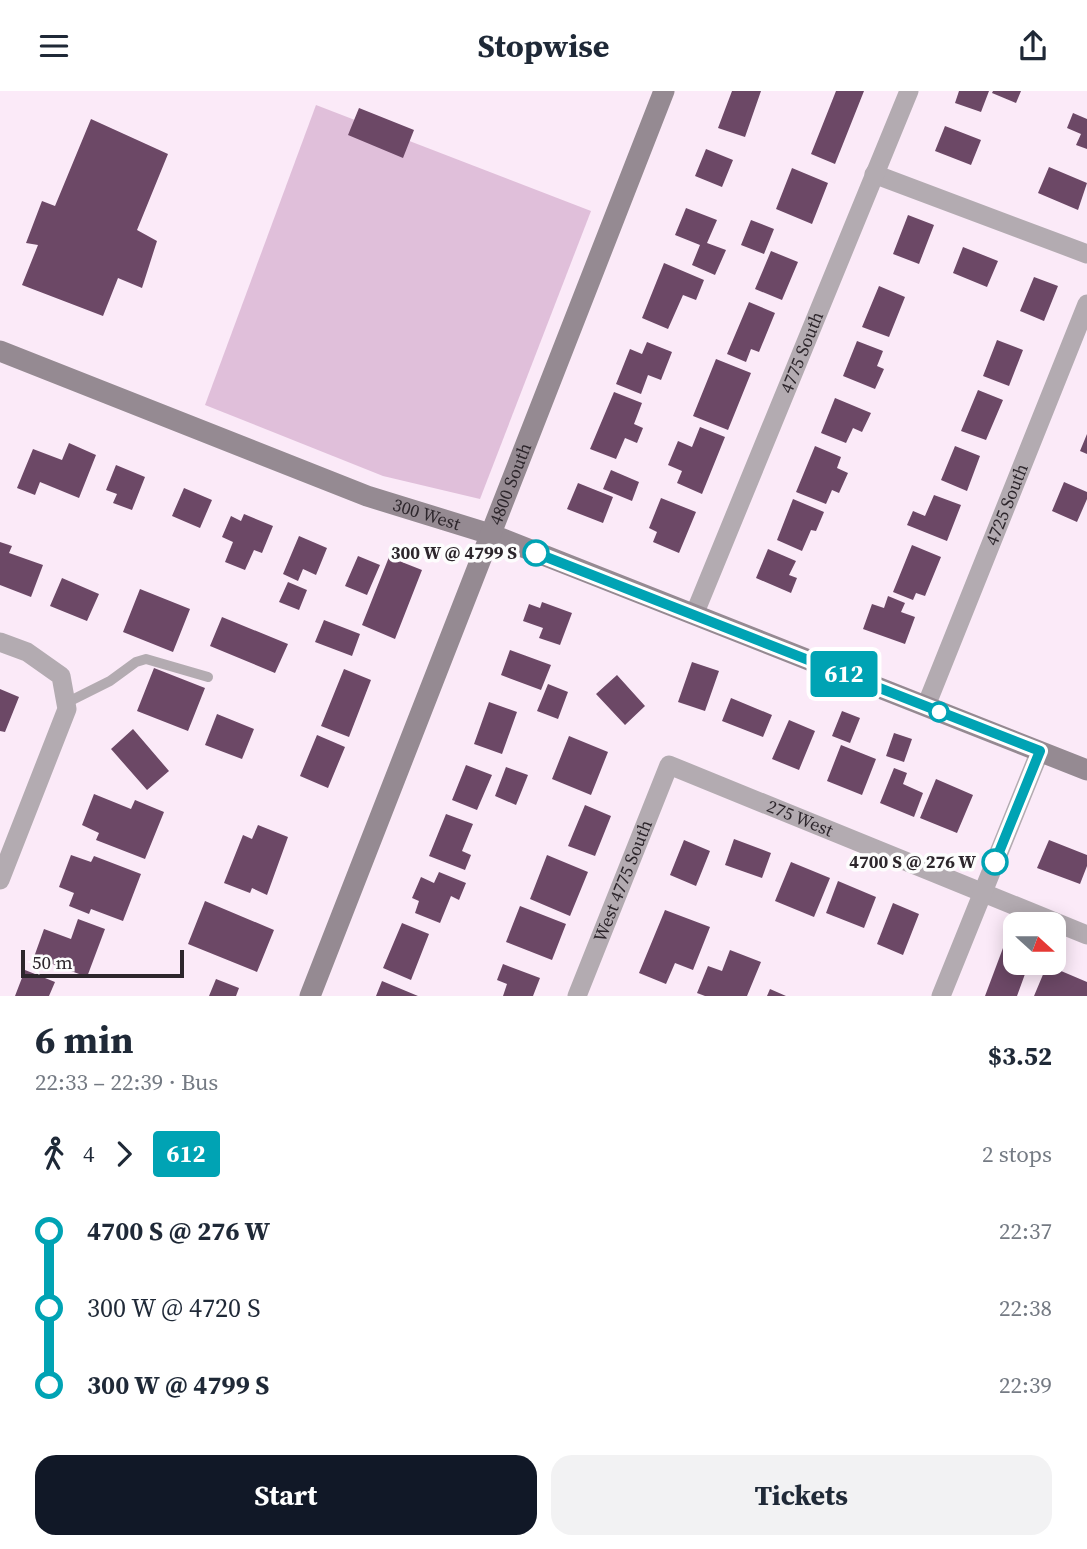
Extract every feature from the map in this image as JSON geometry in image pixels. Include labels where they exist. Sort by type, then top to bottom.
[{"type":"main road","name":"4800 South","points":[[310,996],[664,91]]},
{"type":"main road","name":"300 West","points":[[0,351],[367,496],[490,534],[1087,770]]},
{"type":"street","name":"4775 South","points":[[694,615],[909,91]]},
{"type":"street","points":[[874,174],[1087,254]]},
{"type":"street","name":"4725 South","points":[[926,706],[1087,304]]},
{"type":"street","points":[[0,642],[27,652],[61,676],[67,709],[0,880]]},
{"type":"street","points":[[941,996],[1040,751]]},
{"type":"street","name":"275 West","points":[[669,765],[1087,935]]},
{"type":"street","name":"West 4775 South","points":[[578,996],[669,765]]},
{"type":"lane","points":[[66,703],[110,681],[136,661],[146,659],[208,677]]},
{"type":"shaded area","points":[[316,105],[591,211],[480,499],[383,476],[205,405]]},
{"type":"building","points":[[732,91],[761,91],[745,137],[718,128]]},
{"type":"building","points":[[836,91],[864,91],[835,164],[811,154]]},
{"type":"building","points":[[959,91],[989,91],[981,112],[955,103]]},
{"type":"building","points":[[1021,91],[1016,103],[992,93]]},
{"type":"building","points":[[359,108],[414,130],[403,158],[348,135]]},
{"type":"building","points":[[1073,113],[1087,119],[1087,149],[1076,145],[1081,134],[1067,128]]},
{"type":"building","points":[[91,119],[168,154],[137,230],[157,241],[142,288],[118,278],[103,316],[22,285],[38,245],[26,243],[42,201],[55,206]]},
{"type":"building","points":[[945,126],[981,140],[971,165],[935,151]]},
{"type":"building","points":[[706,149],[733,160],[722,187],[695,176]]},
{"type":"building","points":[[1049,167],[1087,183],[1078,210],[1038,193]]},
{"type":"building","points":[[792,168],[828,183],[812,224],[776,209]]},
{"type":"building","points":[[686,208],[717,220],[707,243],[726,250],[715,275],[692,265],[700,245],[675,235]]},
{"type":"building","points":[[908,215],[934,225],[919,264],[893,254]]},
{"type":"building","points":[[751,220],[774,229],[764,254],[741,245]]},
{"type":"building","points":[[963,247],[998,261],[987,287],[953,273]]},
{"type":"building","points":[[771,251],[798,262],[782,300],[755,289]]},
{"type":"building","points":[[664,263],[704,280],[696,300],[683,295],[668,329],[642,318]]},
{"type":"building","points":[[1034,277],[1058,286],[1044,321],[1020,311]]},
{"type":"building","points":[[879,286],[905,297],[889,337],[862,327]]},
{"type":"building","points":[[749,302],[775,313],[759,352],[751,349],[746,362],[727,354]]},
{"type":"building","points":[[997,340],[1023,350],[1009,386],[983,376]]},
{"type":"building","points":[[857,341],[883,351],[877,366],[884,369],[875,389],[843,376]]},
{"type":"building","points":[[647,342],[672,352],[661,380],[648,375],[641,394],[616,384],[630,349],[642,354]]},
{"type":"building","points":[[716,359],[751,373],[728,430],[693,416]]},
{"type":"building","points":[[978,390],[1003,400],[986,440],[961,431]]},
{"type":"building","points":[[614,392],[642,403],[634,424],[643,428],[637,443],[625,438],[616,459],[590,449]]},
{"type":"building","points":[[835,398],[871,413],[862,432],[853,428],[846,443],[821,433]]},
{"type":"building","points":[[700,427],[725,437],[702,494],[677,483],[682,471],[668,465],[678,441],[692,447]]},
{"type":"building","points":[[1087,434],[1087,454],[1080,451]]},
{"type":"building","points":[[69,443],[96,455],[79,498],[40,482],[35,495],[17,488],[33,449],[62,460]]},
{"type":"building","points":[[815,446],[841,457],[837,468],[848,473],[839,493],[832,490],[826,504],[796,492]]},
{"type":"building","points":[[955,446],[980,456],[967,491],[941,480]]},
{"type":"building","points":[[116,465],[145,477],[132,510],[113,503],[117,494],[106,490]]},
{"type":"building","points":[[611,470],[639,482],[632,501],[603,489]]},
{"type":"building","points":[[1064,482],[1087,492],[1087,499],[1077,522],[1052,511]]},
{"type":"building","points":[[578,483],[613,497],[603,523],[567,509]]},
{"type":"building","points":[[184,488],[212,500],[200,528],[172,516]]},
{"type":"building","points":[[934,495],[961,505],[947,541],[907,525],[913,511],[925,516]]},
{"type":"building","points":[[661,498],[696,512],[679,553],[653,542],[657,532],[649,528]]},
{"type":"building","points":[[793,499],[824,512],[816,531],[811,530],[802,551],[777,540]]},
{"type":"building","points":[[244,514],[273,526],[262,553],[254,550],[245,570],[225,562],[233,542],[222,537],[231,516],[241,521]]},
{"type":"building","points":[[299,536],[327,548],[316,575],[303,569],[298,581],[283,574]]},
{"type":"building","points":[[0,542],[12,546],[9,553],[43,565],[31,597],[0,585]]},
{"type":"building","points":[[912,545],[941,557],[925,596],[916,593],[913,600],[893,592]]},
{"type":"building","points":[[768,549],[796,561],[789,575],[797,578],[791,593],[756,578]]},
{"type":"building","points":[[358,556],[380,565],[367,595],[345,586]]},
{"type":"building","points":[[389,557],[422,570],[395,639],[362,625]]},
{"type":"building","points":[[62,578],[99,594],[87,621],[50,606]]},
{"type":"building","points":[[288,582],[307,590],[299,610],[279,602]]},
{"type":"building","points":[[140,589],[190,609],[173,652],[123,632]]},
{"type":"building","points":[[888,596],[905,603],[901,612],[915,617],[905,644],[863,629],[872,604],[884,608]]},
{"type":"building","points":[[542,602],[572,613],[560,645],[539,638],[543,628],[523,621],[529,604],[540,608]]},
{"type":"building","points":[[222,617],[288,644],[275,673],[210,646]]},
{"type":"building","points":[[324,620],[360,634],[352,656],[315,642]]},
{"type":"building","points":[[510,650],[551,665],[541,690],[501,675]]},
{"type":"building","points":[[692,662],[719,671],[705,711],[678,702]]},
{"type":"building","points":[[154,668],[205,688],[188,731],[137,711]]},
{"type":"building","points":[[344,669],[371,680],[349,737],[321,726]]},
{"type":"building","points":[[617,675],[645,706],[625,725],[596,694]]},
{"type":"building","points":[[548,684],[568,692],[558,719],[537,711]]},
{"type":"building","points":[[0,689],[19,697],[5,732],[0,731]]},
{"type":"building","points":[[731,698],[772,715],[763,737],[722,721]]},
{"type":"building","points":[[489,702],[517,712],[502,754],[474,744]]},
{"type":"building","points":[[842,711],[860,718],[850,743],[832,736]]},
{"type":"building","points":[[217,714],[254,729],[242,759],[205,745]]},
{"type":"building","points":[[789,720],[815,731],[799,770],[772,759]]},
{"type":"building","points":[[133,729],[169,771],[147,790],[111,749]]},
{"type":"building","points":[[894,733],[912,739],[904,762],[886,756]]},
{"type":"building","points":[[317,735],[345,747],[328,788],[300,776]]},
{"type":"building","points":[[569,736],[608,752],[591,795],[552,779]]},
{"type":"building","points":[[841,745],[876,759],[862,795],[827,781]]},
{"type":"building","points":[[466,765],[492,775],[477,810],[452,800]]},
{"type":"building","points":[[506,767],[528,775],[516,805],[495,796]]},
{"type":"building","points":[[894,768],[907,773],[903,784],[923,793],[914,817],[880,803]]},
{"type":"building","points":[[936,779],[973,795],[957,833],[920,818]]},
{"type":"building","points":[[94,794],[131,809],[135,800],[164,812],[145,859],[96,840],[99,833],[82,825]]},
{"type":"building","points":[[585,805],[611,816],[595,856],[568,846]]},
{"type":"building","points":[[446,814],[473,824],[462,851],[471,855],[465,870],[429,856]]},
{"type":"building","points":[[258,825],[288,837],[267,895],[252,888],[250,893],[224,883],[243,835],[252,839]]},
{"type":"building","points":[[734,839],[771,853],[762,878],[725,865]]},
{"type":"building","points":[[684,840],[710,851],[696,886],[670,875]]},
{"type":"building","points":[[1049,840],[1087,855],[1087,866],[1080,884],[1037,868]]},
{"type":"building","points":[[71,855],[91,862],[94,856],[141,874],[123,921],[91,909],[89,914],[69,906],[74,893],[59,887]]},
{"type":"building","points":[[547,855],[588,872],[570,916],[530,899]]},
{"type":"building","points":[[791,862],[830,878],[814,917],[775,901]]},
{"type":"building","points":[[439,872],[466,883],[459,900],[451,896],[440,923],[415,913],[419,901],[412,898],[421,877],[434,883]]},
{"type":"building","points":[[838,881],[876,897],[864,928],[826,913]]},
{"type":"building","points":[[205,901],[274,930],[257,972],[188,944]]},
{"type":"building","points":[[893,903],[919,914],[903,955],[877,944]]},
{"type":"building","points":[[520,906],[566,924],[552,960],[506,942]]},
{"type":"building","points":[[665,910],[710,927],[693,970],[675,963],[666,984],[639,973]]},
{"type":"building","points":[[78,919],[105,929],[87,977],[34,957],[44,929],[71,939]]},
{"type":"building","points":[[402,923],[429,934],[411,980],[383,968]]},
{"type":"building","points":[[1003,948],[1003,975],[1025,975],[1017,996],[985,996]]},
{"type":"building","points":[[730,950],[761,962],[747,996],[705,996],[697,993],[708,966],[722,971]]},
{"type":"building","points":[[503,964],[540,978],[533,996],[503,996],[507,984],[497,980]]},
{"type":"building","points":[[25,970],[55,982],[49,996],[15,996]]},
{"type":"building","points":[[1066,973],[1087,982],[1087,996],[1034,996],[1043,975]]},
{"type":"building","points":[[216,979],[239,988],[236,996],[209,996]]},
{"type":"building","points":[[382,981],[418,996],[376,996]]},
{"type":"building","points":[[770,989],[786,996],[767,996]]},
{"type":"bus line","name":"612","points":[[536,553],[1040,751],[995,862]]},
{"type":"place","name":"300 W @ 4799 S","points":[[536,553]]},
{"type":"place","name":"4700 S @ 276 W","points":[[995,862]]}]
